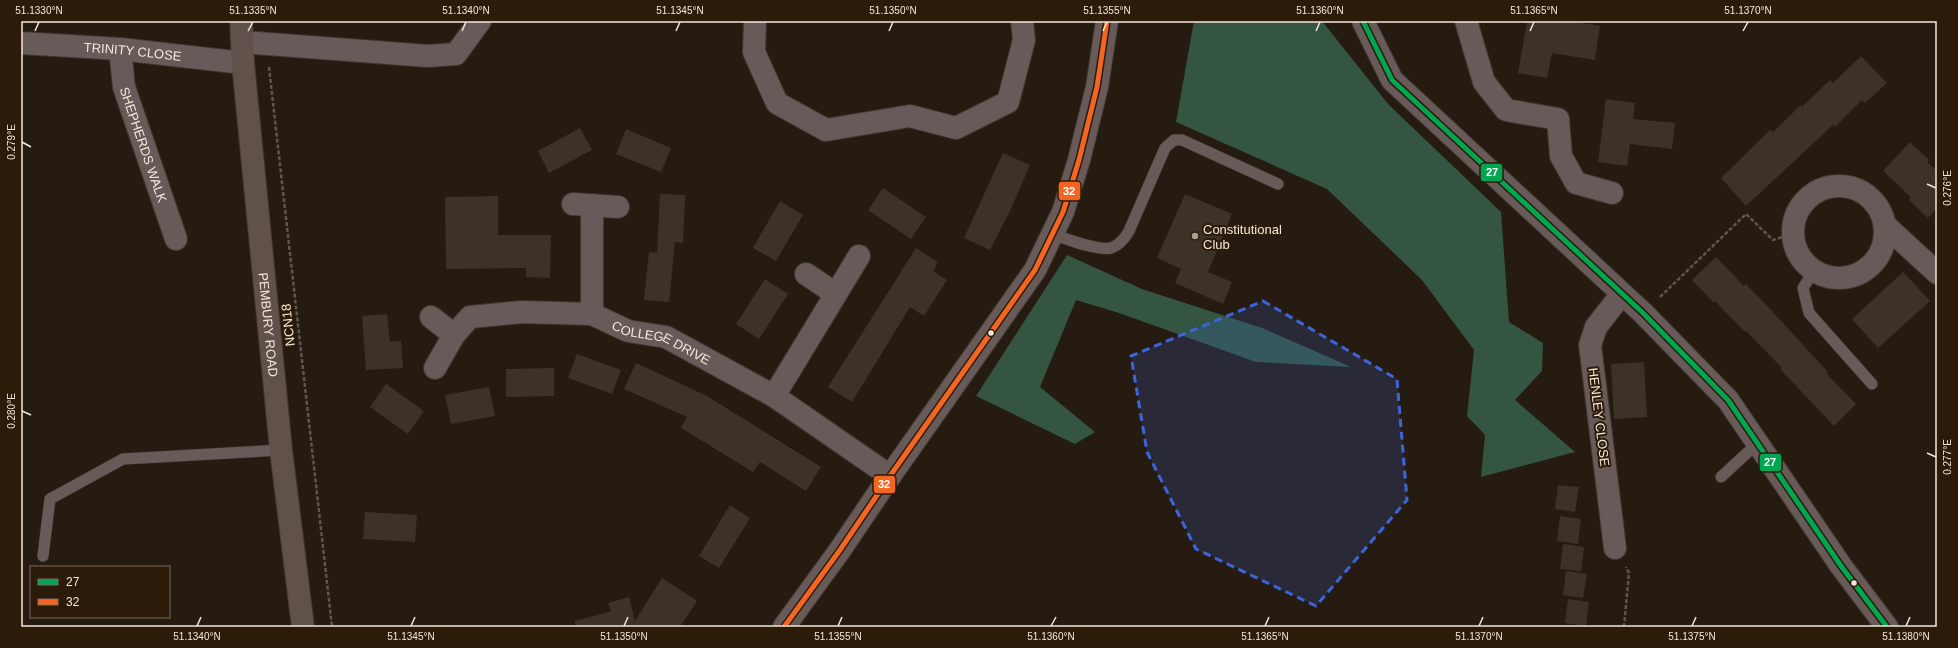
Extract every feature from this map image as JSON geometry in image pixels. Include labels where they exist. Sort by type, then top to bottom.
[{"type":"main road","name":"PEMBURY ROAD","points":[[242,31],[281,450],[303,627]]},
{"type":"street","points":[[242,31],[266,43],[428,56],[456,54],[480,21]]},
{"type":"street","points":[[755,21],[754,52],[777,103],[826,130],[910,116],[956,128],[1008,102],[1024,40],[1022,21]]},
{"type":"street","points":[[784,627],[836,556],[890,476],[1035,270],[1063,212],[1080,160],[1097,87],[1107,21]]},
{"type":"street","points":[[1363,21],[1392,80],[1621,295],[1643,313],[1728,400],[1761,446],[1841,566],[1887,627]]},
{"type":"street","points":[[1466,21],[1484,82],[1506,110],[1558,119],[1561,156],[1576,183],[1612,193]]},
{"type":"street","name":"TRINITY CLOSE","points":[[21,43],[120,49],[244,63]]},
{"type":"street","name":"SHEPHERDS WALK","points":[[120,49],[124,87],[176,239]]},
{"type":"street","points":[[1842,185],[1857,189],[1870,198],[1880,210],[1885,225],[1884,240],[1879,254],[1870,266],[1857,274],[1843,278],[1828,277],[1814,271],[1803,261],[1795,249],[1792,234],[1794,218],[1801,204],[1812,193],[1826,187],[1842,185]]},
{"type":"street","points":[[592,314],[583,204],[618,207]]},
{"type":"street","points":[[1885,225],[1937,273]]},
{"type":"street","points":[[774,396],[859,256]]},
{"type":"street","points":[[806,274],[836,294]]},
{"type":"street","name":"HENLEY CLOSE","points":[[1615,548],[1590,345],[1596,327],[1621,295]]},
{"type":"street","name":"COLLEGE DRIVE","points":[[435,368],[454,335],[470,317],[522,312],[592,314],[628,331],[666,337],[774,396],[890,476]]},
{"type":"street","points":[[431,317],[454,335]]},
{"type":"lane","points":[[1052,234],[1094,247],[1111,248],[1123,241],[1129,231],[1165,148],[1174,140],[1182,140],[1278,184]]},
{"type":"lane","points":[[1814,271],[1803,288],[1809,313],[1872,384]]},
{"type":"lane","points":[[1721,477],[1748,452],[1761,446]]},
{"type":"lane","points":[[43,556],[50,499],[123,459],[281,450]]},
{"type":"path","name":"NCN18","points":[[266,43],[332,627]]},
{"type":"path","points":[[1643,313],[1746,214],[1773,240],[1792,234]]},
{"type":"path","points":[[1615,548],[1629,573],[1624,627]]},
{"type":"highlighted area","points":[[1263,301],[1397,379],[1407,500],[1316,606],[1196,549],[1147,452],[1131,356]]},
{"type":"green space","points":[[1194,21],[1322,21],[1388,104],[1501,212],[1509,322],[1543,343],[1542,371],[1515,400],[1575,452],[1481,477],[1485,435],[1467,416],[1474,350],[1422,280],[1327,189],[1176,122]]},
{"type":"green space","points":[[1067,255],[1142,289],[1262,328],[1351,367],[1256,362],[1119,313],[1076,300],[1040,387],[1095,432],[1075,444],[976,396]]},
{"type":"building","points":[[1527,21],[1571,21],[1600,26],[1595,60],[1552,53],[1547,78],[1518,73]]},
{"type":"building","points":[[1861,56],[1887,83],[1865,103],[1862,100],[1835,127],[1833,125],[1746,206],[1721,178],[1770,130],[1773,132],[1830,80],[1833,83]]},
{"type":"building","points":[[1606,99],[1635,103],[1633,119],[1675,123],[1672,149],[1630,144],[1627,166],[1598,162]]},
{"type":"building","points":[[580,128],[592,150],[549,173],[538,151]]},
{"type":"building","points":[[626,129],[671,148],[661,172],[616,154]]},
{"type":"building","points":[[1910,142],[1929,160],[1927,162],[1937,171],[1937,208],[1928,218],[1909,200],[1911,197],[1883,171]]},
{"type":"building","points":[[1003,153],[1030,165],[1010,211],[990,250],[964,238]]},
{"type":"building","points":[[883,188],[926,217],[911,239],[868,210]]},
{"type":"building","points":[[660,194],[685,195],[683,243],[675,242],[669,302],[644,300],[649,252],[657,253]]},
{"type":"building","name":"Constitutional Club","points":[[1185,194],[1232,214],[1208,272],[1232,282],[1223,304],[1175,283],[1181,269],[1157,258]]},
{"type":"building","points":[[498,196],[498,235],[551,235],[550,278],[526,277],[526,268],[446,269],[445,197]]},
{"type":"building","points":[[780,201],[803,215],[776,261],[753,248]]},
{"type":"building","points":[[916,248],[938,262],[933,271],[947,280],[924,316],[910,307],[852,402],[828,387]]},
{"type":"building","points":[[1716,257],[1744,286],[1746,284],[1772,311],[1828,372],[1826,373],[1856,404],[1834,426],[1780,369],[1782,368],[1746,331],[1745,332],[1715,301],[1714,303],[1692,280]]},
{"type":"building","points":[[1903,272],[1930,301],[1878,348],[1852,319]]},
{"type":"building","points":[[765,279],[788,294],[759,339],[736,324]]},
{"type":"building","points":[[387,314],[390,342],[401,341],[403,368],[366,370],[362,316]]},
{"type":"building","points":[[577,354],[621,370],[612,394],[568,378]]},
{"type":"building","points":[[1644,362],[1647,417],[1614,419],[1611,364]]},
{"type":"building","points":[[636,363],[707,396],[821,467],[806,491],[760,462],[753,472],[681,428],[687,417],[624,389]]},
{"type":"building","points":[[554,368],[554,396],[506,397],[506,369]]},
{"type":"building","points":[[386,384],[424,411],[408,434],[370,407]]},
{"type":"building","points":[[489,387],[495,416],[451,424],[445,395]]},
{"type":"building","points":[[1558,485],[1579,487],[1575,512],[1555,509]]},
{"type":"building","points":[[730,505],[750,518],[719,568],[699,556]]},
{"type":"building","points":[[365,512],[417,515],[415,542],[363,539]]},
{"type":"building","points":[[1560,516],[1581,519],[1578,544],[1557,541]]},
{"type":"building","points":[[1563,544],[1584,547],[1581,571],[1560,569]]},
{"type":"building","points":[[1566,571],[1587,574],[1583,598],[1563,595]]},
{"type":"building","points":[[662,578],[697,601],[680,627],[575,627],[575,621],[611,611],[608,603],[629,597],[635,621]]},
{"type":"building","points":[[1568,599],[1589,602],[1586,626],[1565,623]]},
{"type":"transit line","name":"32","points":[[784,627],[840,550],[890,476],[1035,270],[1063,212],[1079,160],[1097,87],[1107,21]]},
{"type":"transit line","name":"27","points":[[1363,21],[1392,80],[1643,313],[1728,400],[1841,566],[1887,627]]},
{"type":"place","name":"Constitutional Club","points":[[1195,236]]}]
